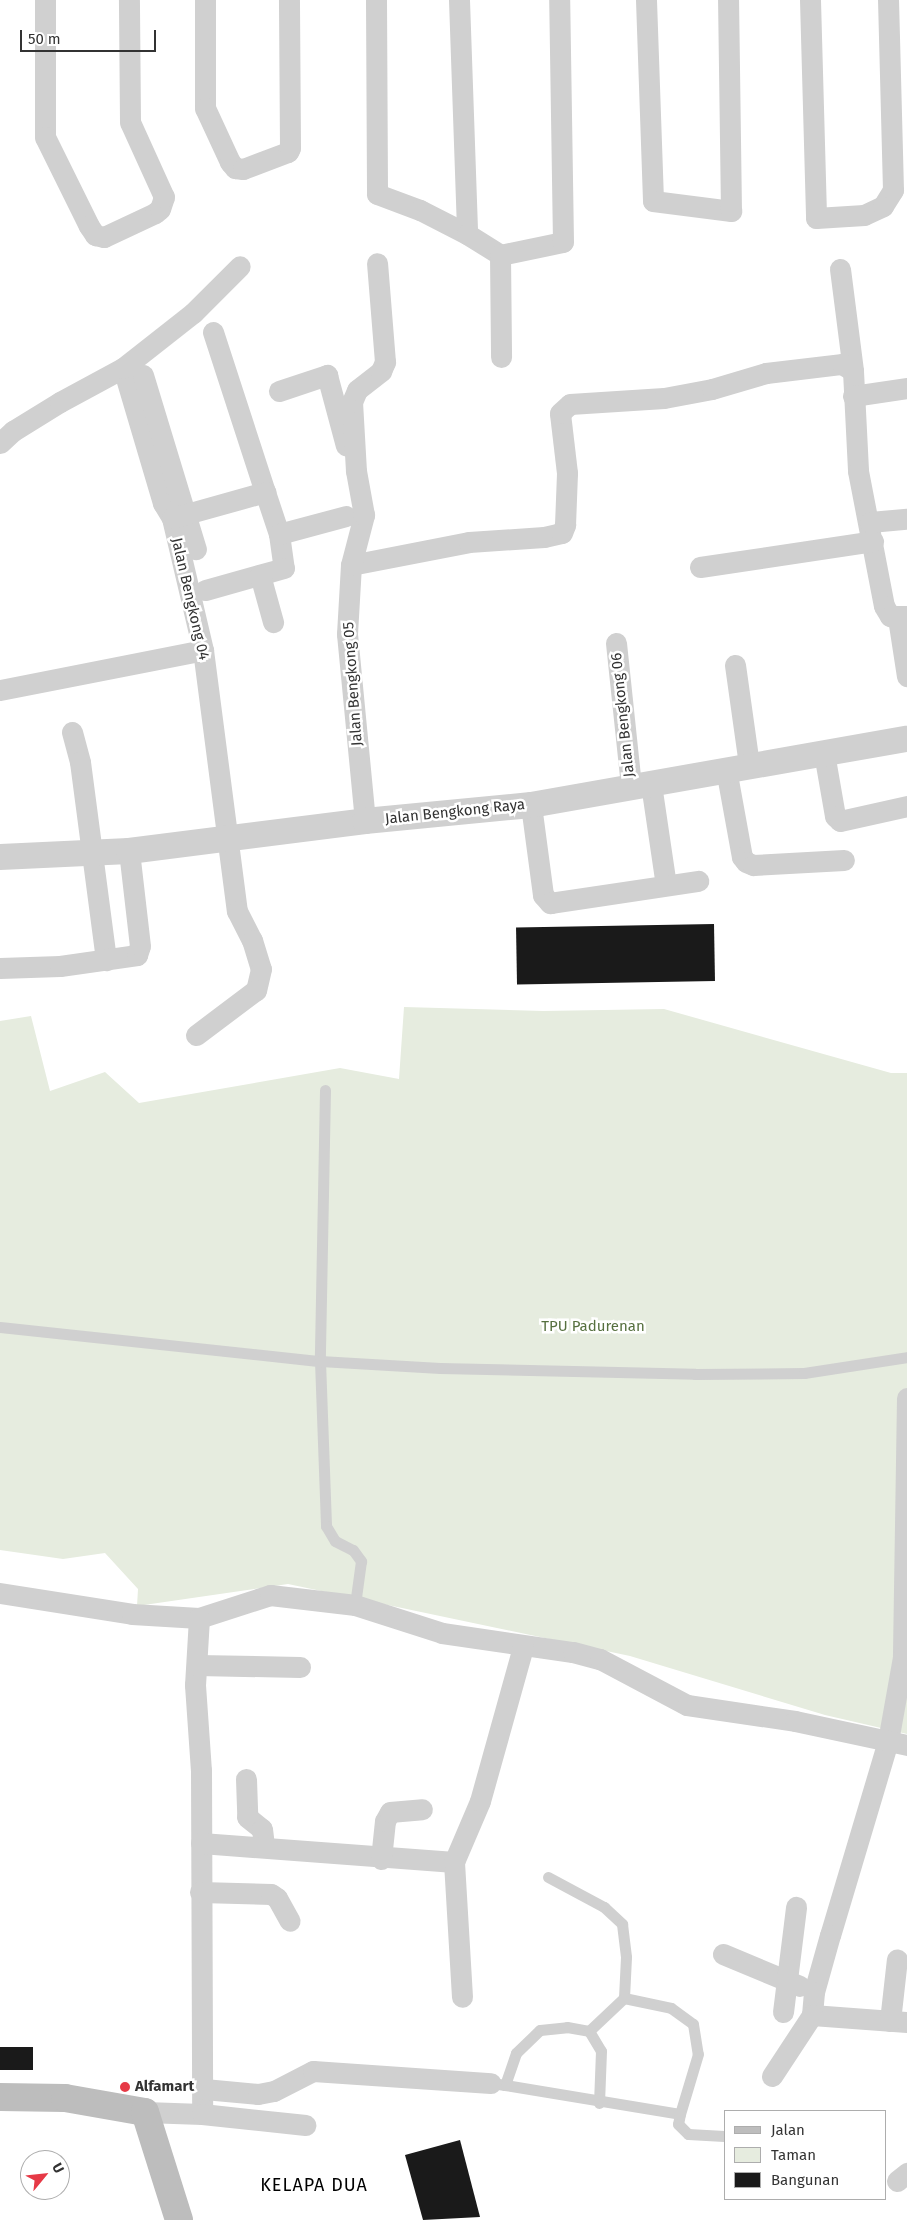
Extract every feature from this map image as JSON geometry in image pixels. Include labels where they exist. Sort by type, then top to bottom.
[{"type":"main road","points":[[0,2096],[65,2098],[145,2112],[180,2220]]},
{"type":"street","points":[[45,0],[45,137],[89,226],[95,234],[104,237],[155,213],[160,209],[164,197],[130,122],[129,0]]},
{"type":"street","points":[[205,0],[205,108],[230,162],[235,168],[243,169],[288,152],[290,148],[289,0]]},
{"type":"street","points":[[376,0],[378,194],[420,210],[467,234],[500,255],[563,242],[559,0]]},
{"type":"street","points":[[459,0],[467,234]]},
{"type":"street","points":[[646,0],[653,201],[731,211],[728,0]]},
{"type":"street","points":[[810,0],[816,218],[864,215],[883,206],[893,190],[888,0]]},
{"type":"street","points":[[500,255],[501,357]]},
{"type":"street","name":"Jalan Bengkong 05","points":[[365,820],[347,634],[351,565],[364,515],[356,471],[352,402],[357,390],[381,372],[385,362],[377,262]]},
{"type":"street","points":[[0,444],[14,431],[52,407],[123,368],[193,313],[240,266]]},
{"type":"street","points":[[840,269],[853,371],[858,470],[884,606],[890,616],[902,617],[907,676]]},
{"type":"street","points":[[205,590],[284,568],[279,534],[213,332]]},
{"type":"street","points":[[351,565],[469,542],[544,537],[562,532],[565,525],[567,473],[560,413],[570,404],[664,398],[775,372],[842,364],[853,371]]},
{"type":"street","name":"Jalan Bengkong 04","points":[[123,368],[163,503],[178,516],[203,650],[237,911],[252,940],[261,969],[256,990],[196,1035]]},
{"type":"street","points":[[280,391],[327,374],[342,434],[356,471]]},
{"type":"street","points":[[143,375],[178,516],[196,549]]},
{"type":"street","points":[[853,396],[907,388]]},
{"type":"street","points":[[178,516],[265,492]]},
{"type":"street","points":[[279,534],[346,516]]},
{"type":"street","points":[[700,567],[871,532],[907,518]]},
{"type":"street","points":[[260,575],[273,622]]},
{"type":"street","name":"Jalan Bengkong 06","points":[[616,644],[641,785],[666,885]]},
{"type":"street","points":[[0,690],[203,650]]},
{"type":"street","points":[[734,665],[742,857],[752,865],[844,860]]},
{"type":"street","points":[[72,732],[80,762],[106,960]]},
{"type":"street","name":"Jalan Bengkong Raya","points":[[0,857],[129,851],[365,820],[532,804],[907,739]]},
{"type":"street","points":[[824,753],[835,816],[840,821],[907,806]]},
{"type":"street","points":[[532,804],[543,895],[550,903],[698,881]]},
{"type":"street","points":[[0,968],[60,966],[137,955],[140,946],[129,851]]},
{"type":"street","points":[[772,2076],[812,2015],[814,1992],[898,1743],[905,1657],[907,1398]]},
{"type":"street","points":[[0,1593],[132,1614],[199,1618],[270,1595],[355,1605],[442,1633],[523,1647],[573,1652],[600,1659],[687,1705],[795,1721],[898,1743]]},
{"type":"street","points":[[199,1618],[195,1685],[201,1770],[200,1892],[204,2089],[202,2114]]},
{"type":"street","points":[[462,1997],[454,1862],[480,1800],[523,1647]]},
{"type":"street","points":[[197,1665],[300,1667]]},
{"type":"street","points":[[246,1779],[247,1817],[262,1829],[264,1846]]},
{"type":"street","points":[[381,1859],[385,1821],[390,1812],[422,1809]]},
{"type":"street","points":[[201,1843],[264,1846],[381,1859],[454,1862]]},
{"type":"street","points":[[200,1892],[271,1894],[277,1898],[290,1921]]},
{"type":"street","points":[[783,2012],[796,1907]]},
{"type":"street","points":[[723,1954],[814,1992]]},
{"type":"street","points":[[812,2015],[899,2021],[897,1959]]},
{"type":"street","points":[[204,2089],[258,2094],[274,2091],[313,2071],[498,2084]]},
{"type":"street","points":[[145,2112],[202,2114],[305,2125]]},
{"type":"lane","points":[[325,1090],[320,1361],[326,1526],[335,1542],[353,1550],[361,1561],[355,1605]]},
{"type":"lane","points":[[0,1327],[320,1361],[450,1368],[695,1374],[804,1373],[907,1357]]},
{"type":"lane","points":[[548,1878],[604,1907],[622,1924],[626,1948],[624,1998],[589,2031]]},
{"type":"lane","points":[[624,1998],[670,2008],[693,2024],[698,2054],[678,2124],[688,2134],[724,2136]]},
{"type":"lane","points":[[599,2103],[601,2051],[589,2031],[567,2027],[540,2030],[516,2053],[498,2084],[599,2103],[680,2114]]},
{"type":"green space","name":"TPU Padurenan","points":[[404,1007],[543,1011],[664,1009],[891,1073],[907,1073],[907,1734],[825,1715],[630,1656],[288,1584],[137,1606],[138,1589],[105,1553],[63,1559],[0,1550],[0,1021],[31,1016],[50,1091],[105,1072],[139,1103],[340,1068],[399,1079]]},
{"type":"building","points":[[714,924],[715,981],[517,984],[516,927]]},
{"type":"building","points":[[0,2047],[33,2047],[33,2070],[0,2070]]},
{"type":"building","points":[[460,2140],[480,2217],[423,2220],[405,2155]]},
{"type":"place","name":"Alfamart","points":[[125,2087]]},
{"type":"district","name":"KELAPA DUA","points":[[314,2185]]}]
